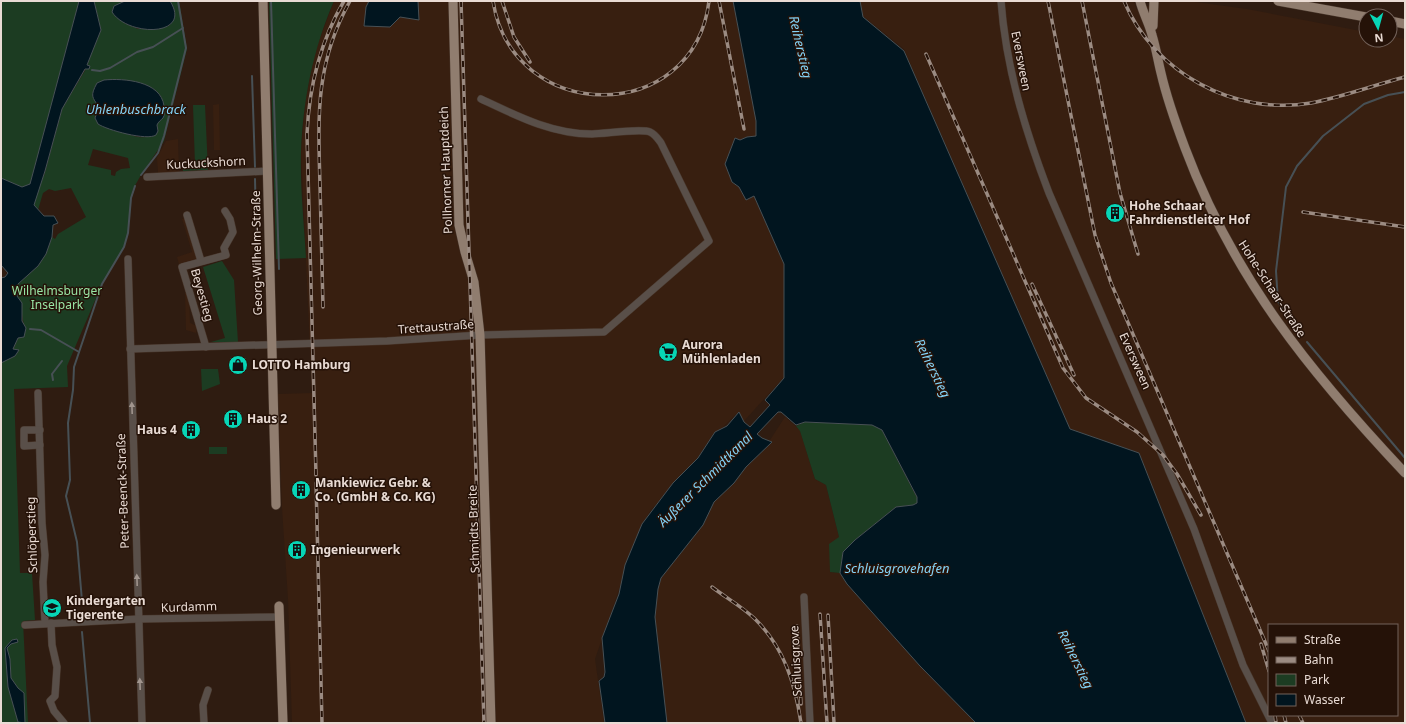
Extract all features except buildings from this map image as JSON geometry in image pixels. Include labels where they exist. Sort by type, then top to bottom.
[{"type":"main road","name":"Georg-Wilhelm-Straße","points":[[263,1],[276,505]]},
{"type":"main road","name":"Pollhorner Hauptdeich","points":[[453,1],[459,225],[464,252],[474,282],[480,335]]},
{"type":"main road","name":"Hohe-Schaar-Straße","points":[[1140,1],[1148,19],[1161,75],[1183,143],[1198,180],[1232,251],[1265,304],[1303,358],[1374,441],[1405,474]]},
{"type":"main road","name":"Hohe-Schaar-Straße","points":[[1146,1],[1148,8],[1148,19]]},
{"type":"main road","points":[[1153,36],[1154,1]]},
{"type":"main road","points":[[1278,1],[1358,16]]},
{"type":"main road","name":"Schmidts Breite","points":[[480,335],[491,723]]},
{"type":"main road","points":[[279,606],[283,723]]},
{"type":"street","name":"Eversween","points":[[1001,1],[1003,28],[1014,90],[1034,154],[1049,193],[1191,522],[1243,665],[1268,715]]},
{"type":"street","name":"Trettaustraße","points":[[130,350],[387,341],[480,335],[604,332],[709,241],[661,143],[652,133],[644,131],[590,134],[556,130],[529,122],[481,99]]},
{"type":"street","name":"Kuckuckshorn","points":[[147,177],[267,171]]},
{"type":"street","name":"Beyestieg","points":[[206,347],[182,267],[226,255],[224,248],[233,232],[230,219],[225,211]]},
{"type":"street","name":"Beyestieg","points":[[187,216],[201,261]]},
{"type":"street","name":"Peter-Beenck-Straße","points":[[128,259],[142,723]]},
{"type":"street","name":"Schlöperstieg","points":[[38,393],[48,623]]},
{"type":"street","points":[[40,430],[24,430],[24,446],[40,445]]},
{"type":"street","name":"Schluisgrove","points":[[804,597],[810,723]]},
{"type":"street","name":"Kurdamm","points":[[25,624],[138,619],[280,617]]},
{"type":"street","points":[[48,623],[57,667],[55,696],[50,701],[54,711],[64,723]]},
{"type":"street","points":[[204,723],[203,705],[208,690]]},
{"type":"shaded area","points":[[334,1],[733,1],[756,121],[756,136],[747,137],[740,140],[732,182],[739,187],[746,200],[754,195],[784,264],[784,377],[744,421],[736,414],[723,427],[713,434],[696,460],[650,511],[638,534],[595,659],[604,723],[292,723],[288,599],[282,508],[278,394],[312,393],[301,152],[305,101],[315,51]]},
{"type":"shaded area","points":[[860,1],[1134,1],[1137,10],[1161,1],[1188,1],[1247,9],[1358,30],[1358,48],[1398,48],[1398,38],[1405,39],[1405,723],[1246,723],[1139,453],[1070,429],[904,49],[863,16]]},
{"type":"shaded area","points":[[219,104],[220,150],[214,150],[213,105]]},
{"type":"shaded area","points":[[178,139],[179,172],[158,173],[157,158],[166,141]]},
{"type":"shaded area","points":[[185,218],[197,259],[179,264],[177,257],[192,252],[182,219]]},
{"type":"shaded area","points":[[185,293],[189,293],[190,323],[197,326],[196,333],[186,330]]},
{"type":"shaded area","points":[[785,417],[800,430],[815,479],[826,485],[839,537],[830,572],[840,573],[847,584],[920,666],[976,723],[661,723],[648,619],[674,534],[770,440]]},
{"type":"green space","name":"Wilhelmsburger Inselpark","points":[[1,1],[79,1],[34,173],[44,176],[62,109],[86,69],[89,69],[90,66],[87,65],[101,30],[94,1],[125,1],[122,2],[124,23],[138,29],[169,26],[174,14],[170,1],[179,1],[187,49],[164,141],[133,189],[128,233],[124,247],[102,284],[67,366],[68,387],[14,389],[20,573],[32,573],[35,620],[23,621],[28,723],[1,722],[1,363],[15,356],[18,350],[13,350],[18,338],[26,329],[21,304],[17,296],[18,284],[38,266],[46,254],[52,237],[55,239],[58,234],[86,217],[71,188],[55,191],[49,189],[43,193],[38,210],[34,205],[33,192],[1,178]],"holes":[[[123,80],[144,85],[157,91],[161,96],[163,102],[161,116],[157,125],[158,131],[146,137],[134,136],[120,131],[95,118],[99,111],[98,105]],[[93,149],[128,158],[130,168],[121,169],[116,172],[115,176],[111,175],[111,170],[88,165]]]},
{"type":"green space","points":[[269,1],[334,1],[315,56],[310,75],[304,113],[301,165],[306,258],[276,259]]},
{"type":"green space","points":[[193,105],[205,105],[208,170],[183,171],[183,166],[195,165]]},
{"type":"green space","points":[[222,261],[234,280],[238,342],[211,342],[225,338],[203,267]]},
{"type":"green space","points":[[201,369],[218,369],[220,384],[202,391]]},
{"type":"green space","points":[[805,422],[873,425],[882,430],[917,498],[917,503],[913,505],[896,507],[855,540],[843,552],[840,573],[830,572],[829,544],[839,537],[826,485],[815,479],[800,431],[796,426]]},
{"type":"green space","points":[[209,447],[227,447],[227,454],[209,454]]},
{"type":"water","points":[[79,1],[94,1],[101,30],[87,65],[90,66],[89,69],[85,69],[62,109],[34,205],[44,216],[54,216],[58,223],[53,225],[52,237],[46,254],[38,266],[18,284],[17,296],[22,303],[22,321],[26,328],[24,337],[18,338],[13,349],[19,350],[15,356],[1,363],[1,278],[5,277],[8,273],[1,265],[1,178],[22,187],[30,184]]},
{"type":"water","points":[[125,1],[170,1],[175,13],[173,21],[166,27],[156,29],[143,29],[131,26],[120,20],[112,12],[114,6]]},
{"type":"water","points":[[369,1],[418,1],[419,20],[400,17],[390,27],[364,26],[366,7]]},
{"type":"water","points":[[733,1],[860,1],[863,17],[904,51],[1070,429],[1139,453],[1246,723],[976,723],[920,666],[847,584],[840,573],[843,552],[855,540],[896,507],[913,505],[917,503],[917,497],[882,430],[872,425],[805,422],[796,425],[781,412],[778,412],[757,434],[772,442],[746,467],[734,483],[714,502],[703,525],[661,578],[658,589],[655,617],[667,723],[605,723],[599,681],[604,677],[605,672],[602,638],[619,594],[625,565],[642,524],[673,483],[698,458],[715,432],[727,426],[739,412],[744,422],[750,427],[770,405],[765,400],[784,378],[784,264],[754,196],[746,200],[739,187],[732,182],[725,164],[735,138],[740,140],[747,137],[756,136],[756,121]]},
{"type":"water","name":"Uhlenbuschbrack","points":[[104,80],[131,81],[149,86],[156,91],[161,98],[165,111],[164,117],[157,125],[158,131],[156,135],[144,137],[136,136],[118,132],[98,124],[95,118],[99,107],[93,98],[93,91],[97,83]]},
{"type":"water","points":[[17,639],[18,642],[11,644],[7,648],[10,659],[11,678],[18,688],[24,693],[25,723],[18,722],[8,687],[5,648],[12,640]]},
{"type":"waterway","points":[[141,175],[158,153],[164,136],[186,48],[178,1]]},
{"type":"waterway","points":[[271,1],[279,269]]},
{"type":"waterway","points":[[92,70],[100,71],[110,68],[137,52],[153,47],[183,28]]},
{"type":"waterway","points":[[252,76],[255,167]]},
{"type":"waterway","points":[[1300,333],[1278,302],[1276,271],[1286,187],[1297,166],[1323,136],[1364,104],[1388,95],[1405,92]]},
{"type":"waterway","points":[[255,179],[257,264]]},
{"type":"waterway","points":[[82,601],[77,542],[66,496],[70,480],[68,423],[73,390],[74,367],[102,284],[124,247],[128,233],[131,198],[135,186]]},
{"type":"waterway","points":[[30,329],[41,330],[79,352]]},
{"type":"waterway","points":[[1307,342],[1405,458]]},
{"type":"waterway","points":[[53,380],[52,374],[62,361]]},
{"type":"waterway","points":[[82,632],[90,723]]},
{"type":"railway","points":[[316,475],[307,134],[308,116],[313,82],[322,49],[328,32],[344,1]]},
{"type":"railway","points":[[323,307],[319,113],[321,91],[330,47],[350,1]]},
{"type":"railway","points":[[461,1],[484,723]]},
{"type":"railway","points":[[493,1],[507,42],[533,71],[566,89],[602,95],[639,89],[672,72],[696,42],[709,1]]},
{"type":"railway","points":[[502,1],[514,37],[530,62]]},
{"type":"railway","points":[[719,1],[744,129]]},
{"type":"railway","points":[[1048,1],[1095,235],[1111,283],[1268,649]]},
{"type":"railway","points":[[1082,1],[1120,193],[1138,254]]},
{"type":"railway","points":[[1124,1],[1137,27],[1155,49],[1176,68],[1200,84],[1226,95],[1254,103],[1282,105],[1311,103],[1335,98],[1405,77]]},
{"type":"railway","points":[[926,54],[1063,368],[1086,398],[1137,432],[1163,455],[1177,474],[1201,515]]},
{"type":"railway","points":[[1303,212],[1405,227]]},
{"type":"railway","points":[[1032,284],[1074,375]]},
{"type":"railway","points":[[316,483],[322,723]]},
{"type":"railway","points":[[712,587],[754,618],[773,641],[780,653],[791,680],[801,723]]},
{"type":"railway","points":[[820,614],[827,723]]},
{"type":"railway","points":[[828,615],[834,723]]},
{"type":"railway","points":[[797,626],[801,704]]},
{"type":"railway","points":[[1261,644],[1268,668]]},
{"type":"railway","points":[[1275,716],[1276,723]]},
{"type":"railway","points":[[1284,716],[1286,723]]},
{"type":"railway","points":[[1300,716],[1303,723]]},
{"type":"place","name":"Hohe Schaar Fahrdienstleiter Hof","points":[[1115,213]]},
{"type":"place","name":"Aurora Mühlenladen","points":[[668,352]]},
{"type":"place","name":"LOTTO Hamburg","points":[[238,365]]},
{"type":"place","name":"Haus 2","points":[[233,419]]},
{"type":"place","name":"Haus 4","points":[[191,430]]},
{"type":"place","name":"Mankiewicz Gebr. & Co. (GmbH & Co. KG)","points":[[301,490]]},
{"type":"place","name":"Ingenieurwerk","points":[[297,550]]},
{"type":"place","name":"Kindergarten Tigerente","points":[[52,608]]},
{"type":"water label","name":"Reiherstieg","points":[[801,47]]},
{"type":"water label","name":"Reiherstieg","points":[[933,368]]},
{"type":"water label","name":"Äußerer Schmidtkanal","points":[[705,479]]},
{"type":"water label","name":"Schluisgrovehafen","points":[[897,568]]},
{"type":"water label","name":"Reiherstieg","points":[[1076,659]]}]
